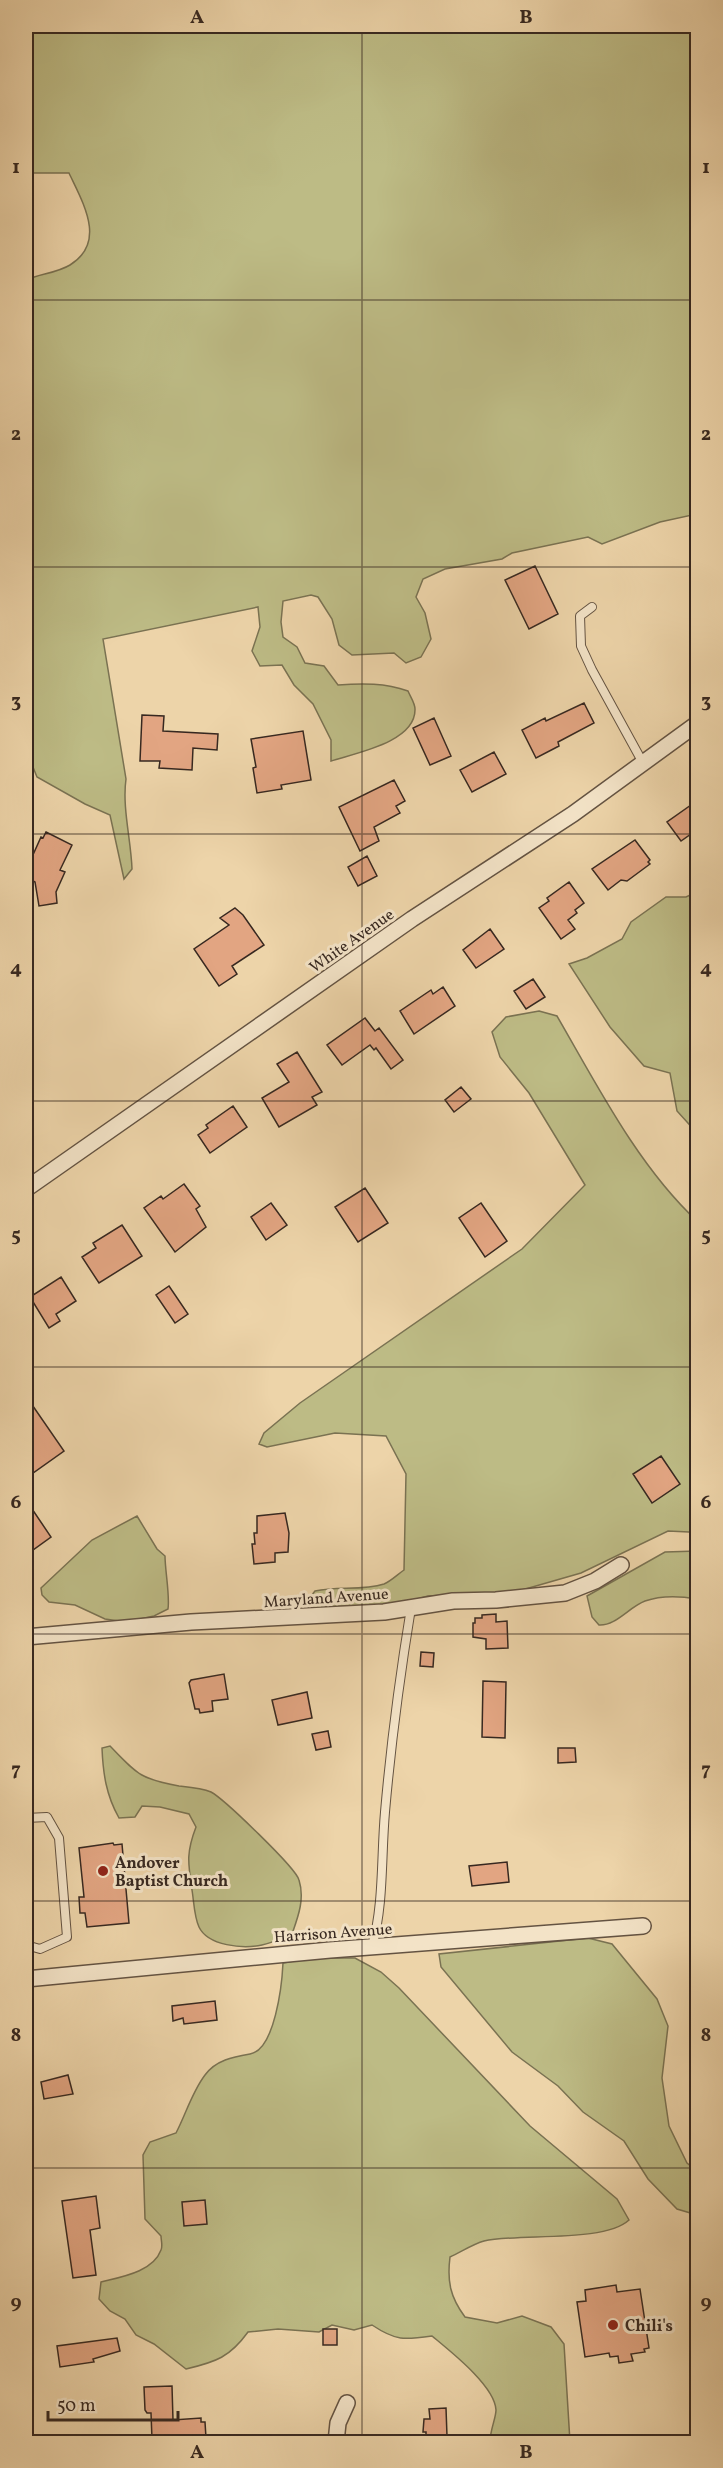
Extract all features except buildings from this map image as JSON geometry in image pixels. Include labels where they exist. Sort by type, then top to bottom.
[{"type":"street","name":"White Avenue","points":[[26,1189],[412,920],[573,814],[698,723]]},
{"type":"street","name":"Maryland Avenue","points":[[26,1637],[191,1622],[384,1612],[453,1601],[496,1600],[565,1593],[595,1581],[621,1565]]},
{"type":"street","name":"Harrison Avenue","points":[[26,1979],[255,1956],[643,1926]]},
{"type":"street","points":[[336,2442],[338,2422],[347,2403]]},
{"type":"lane","points":[[592,607],[580,616],[581,646],[643,763]]},
{"type":"lane","points":[[372,1947],[378,1924],[386,1801],[398,1690],[411,1608]]},
{"type":"lane","points":[[26,1818],[47,1817],[59,1838],[67,1937],[40,1949],[26,1945]]},
{"type":"shaded area","points":[[26,26],[697,26],[697,514],[660,522],[602,544],[588,537],[512,553],[502,559],[445,569],[423,579],[416,597],[425,613],[431,639],[421,657],[406,663],[394,653],[352,655],[339,645],[332,619],[318,597],[311,595],[283,601],[281,622],[283,637],[297,647],[305,663],[324,666],[338,685],[374,684],[408,691],[414,704],[413,720],[406,730],[395,738],[369,750],[331,761],[331,740],[313,704],[294,685],[282,665],[260,666],[252,651],[260,627],[258,607],[103,639],[126,779],[125,801],[132,869],[124,879],[110,815],[37,777],[26,750],[26,280],[70,265],[81,256],[90,234],[85,209],[69,173],[26,173]]},
{"type":"shaded area","points":[[697,892],[697,1133],[677,1111],[670,1073],[644,1066],[610,1027],[569,964],[587,958],[622,939],[631,922],[666,897],[686,897]]},
{"type":"shaded area","points":[[539,1011],[557,1016],[603,1097],[637,1150],[676,1199],[697,1221],[697,1536],[689,1532],[668,1531],[581,1573],[515,1592],[428,1596],[395,1605],[324,1612],[313,1608],[308,1600],[315,1591],[376,1586],[387,1583],[404,1570],[406,1474],[386,1436],[335,1433],[267,1447],[259,1444],[264,1433],[300,1403],[522,1249],[585,1185],[529,1093],[500,1057],[492,1032],[506,1017]]},
{"type":"shaded area","points":[[137,1516],[157,1549],[165,1556],[168,1609],[154,1616],[126,1622],[105,1619],[75,1605],[49,1602],[42,1595],[41,1588],[92,1540]]},
{"type":"shaded area","points":[[697,1551],[697,1599],[671,1597],[651,1599],[605,1625],[599,1625],[592,1617],[587,1596],[665,1552]]},
{"type":"shaded area","points":[[110,1746],[133,1769],[147,1778],[211,1792],[259,1834],[299,1880],[300,1908],[292,1934],[266,1944],[245,1947],[218,1942],[204,1933],[196,1918],[189,1865],[189,1851],[196,1827],[189,1814],[160,1807],[142,1806],[135,1817],[119,1818],[108,1792],[103,1766],[102,1748]]},
{"type":"shaded area","points":[[588,1938],[612,1944],[657,1999],[668,2026],[662,2078],[669,2126],[687,2163],[697,2171],[697,2215],[677,2209],[648,2179],[624,2141],[583,2112],[558,2086],[512,2052],[441,1967],[439,1954]]},
{"type":"shaded area","points":[[311,1958],[355,1958],[381,1972],[399,1988],[530,2126],[617,2199],[629,2220],[617,2227],[582,2235],[484,2241],[450,2257],[451,2288],[456,2303],[465,2317],[497,2323],[522,2316],[551,2327],[564,2344],[570,2442],[490,2442],[496,2410],[488,2390],[470,2370],[432,2336],[394,2337],[372,2325],[354,2330],[332,2325],[319,2332],[278,2329],[248,2332],[235,2347],[222,2357],[186,2369],[154,2344],[136,2335],[125,2319],[110,2311],[99,2299],[101,2282],[144,2268],[151,2264],[162,2248],[161,2236],[145,2219],[143,2155],[150,2142],[176,2133],[196,2089],[209,2070],[225,2060],[259,2050],[266,2041],[276,2015],[283,1963]]},
{"type":"place","name":"Andover Baptist Church","points":[[103,1871]]},
{"type":"place","name":"Chili's","points":[[613,2325]]}]
